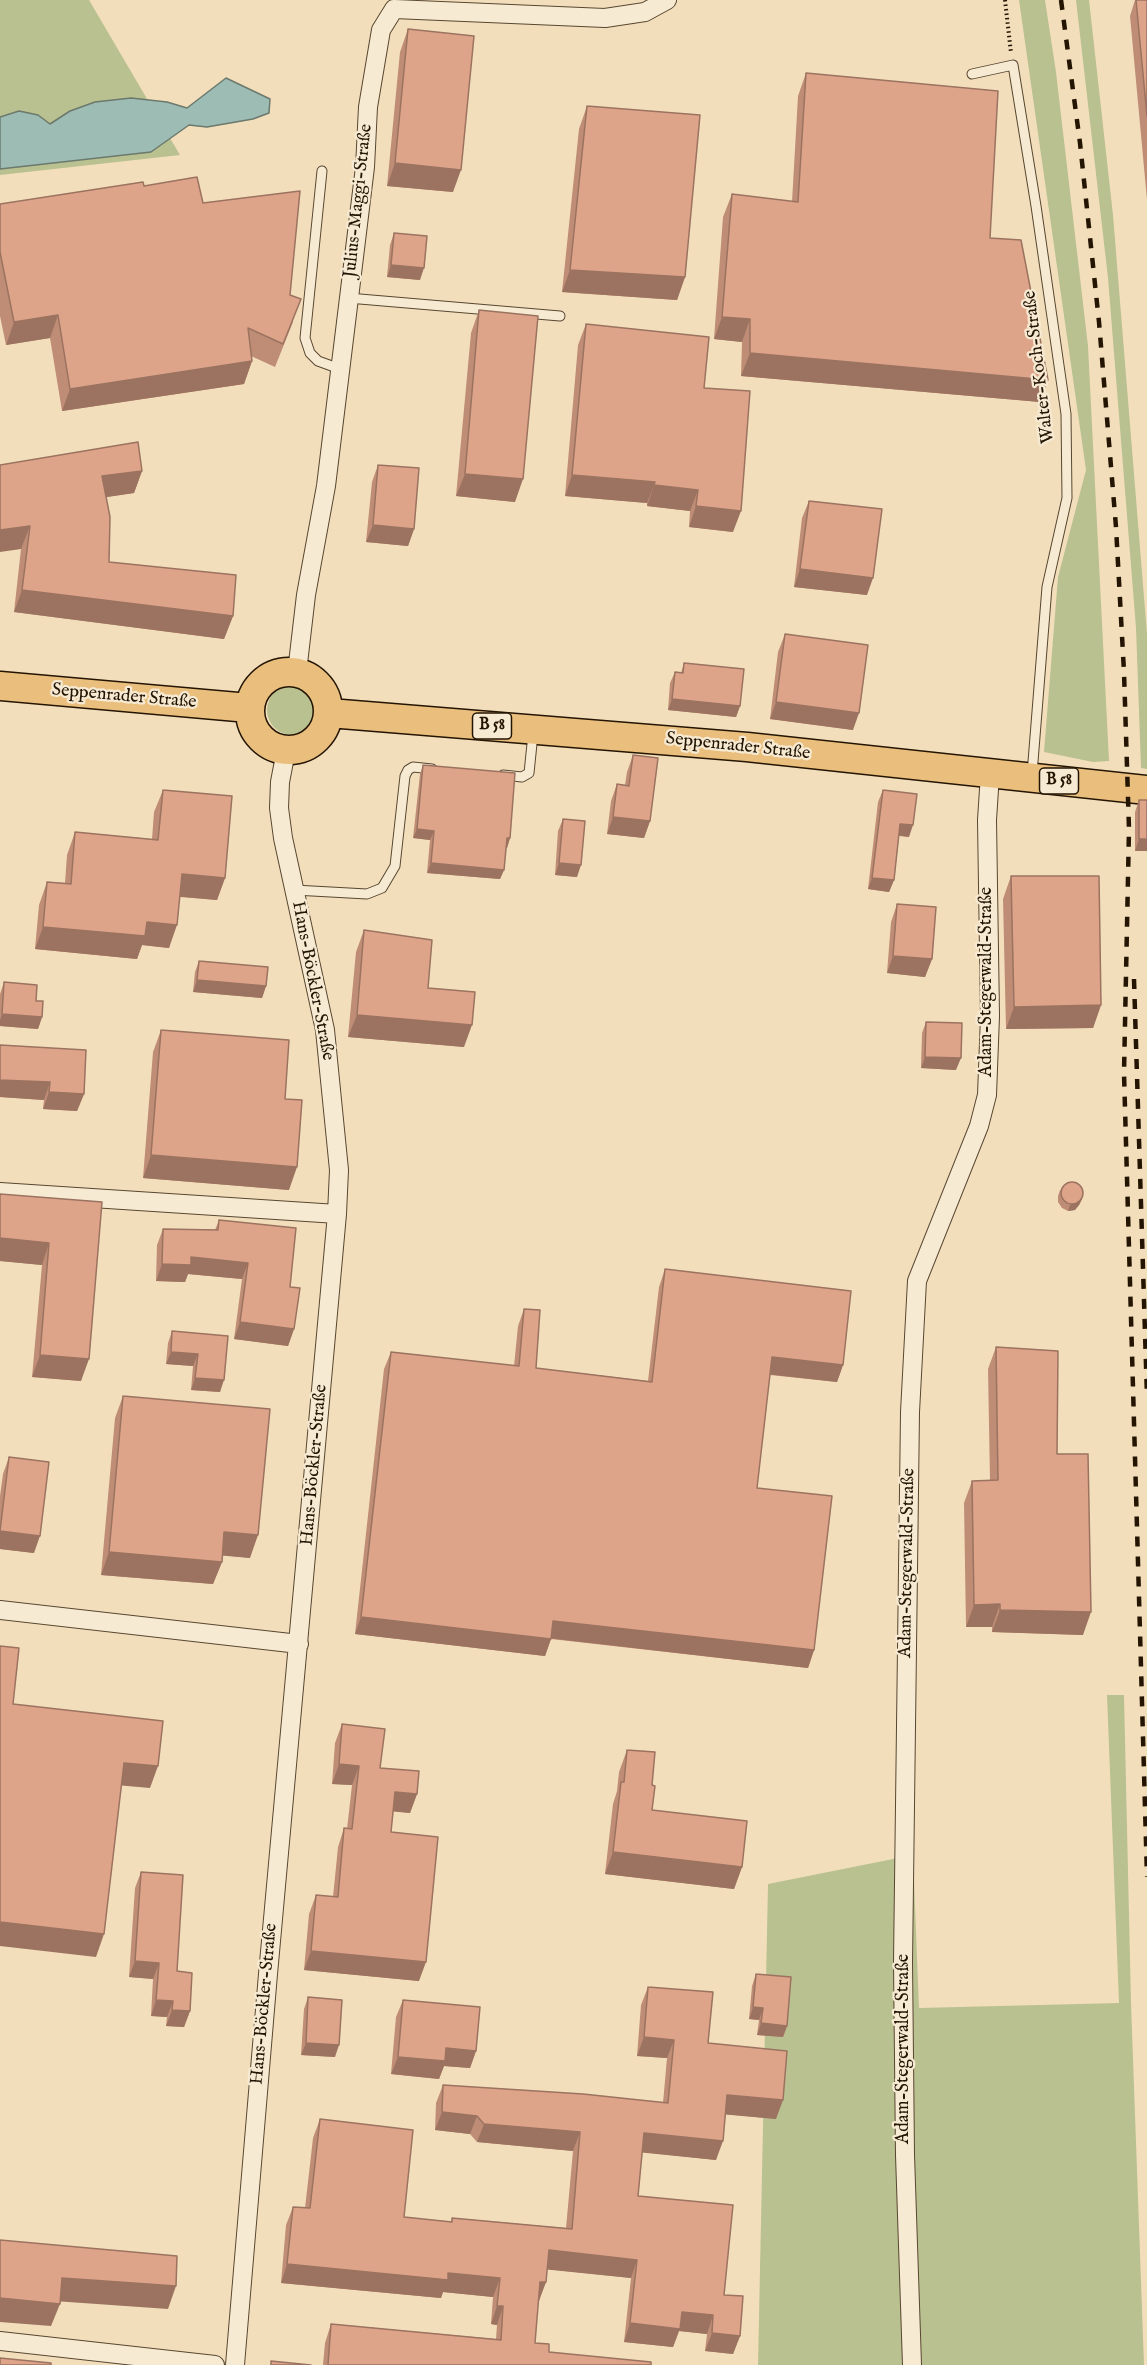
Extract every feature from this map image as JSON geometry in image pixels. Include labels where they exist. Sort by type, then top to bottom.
[{"type":"main road","points":[[280,672],[297,672],[310,677],[321,687],[327,699],[329,713],[325,729],[315,741],[302,749],[286,751],[271,746],[258,736],[251,722],[249,708],[255,690],[266,679],[280,672]]},
{"type":"main road","name":"Seppenrader Straße","points":[[0,686],[249,708]]},
{"type":"main road","name":"Seppenrader Straße","points":[[329,713],[747,747],[1147,790]]},
{"type":"street","name":"Julius-Maggi-Straße","points":[[297,672],[306,595],[326,486],[365,167],[368,107],[381,30],[395,4],[605,18],[645,12],[668,0]]},
{"type":"street","name":"Hans-Böckler-Straße","points":[[235,2365],[267,1974],[299,1644],[339,1170],[325,1030],[283,838],[279,808],[280,782],[286,751]]},
{"type":"street","name":"Adam-Stegerwald-Straße","points":[[912,2365],[904,2155],[903,1962],[910,1412],[917,1281],[979,1126],[987,1095],[990,1016],[987,820],[990,774]]},
{"type":"street","points":[[0,1192],[337,1214]]},
{"type":"street","points":[[0,1610],[299,1644]]},
{"type":"street","points":[[0,2341],[215,2365]]},
{"type":"lane","points":[[972,74],[1013,65]]},
{"type":"lane","name":"Walter-Koch-Straße","points":[[1013,65],[1066,414],[1067,498],[1047,587],[1032,778]]},
{"type":"lane","points":[[322,171],[305,338],[310,353],[318,361],[340,369]]},
{"type":"lane","points":[[348,298],[560,316]]},
{"type":"lane","points":[[490,774],[522,777],[529,773],[534,729]]},
{"type":"lane","points":[[294,890],[367,894],[382,888],[394,866],[408,770],[413,767],[446,770]]},
{"type":"path","points":[[1005,0],[1013,65]]},
{"type":"green space","points":[[0,0],[89,0],[180,155],[0,175]]},
{"type":"green space","points":[[1019,0],[1045,0],[1056,72],[1088,346],[1109,761],[1093,762],[1044,752],[1058,577],[1086,470]]},
{"type":"green space","points":[[1076,0],[1089,0],[1113,215],[1147,634],[1147,769],[1141,768],[1136,628],[1108,278]]},
{"type":"green space","points":[[287,685],[297,685],[310,692],[317,705],[317,715],[310,728],[297,735],[287,735],[278,731],[271,724],[267,715],[267,705],[271,696],[278,689]]},
{"type":"green space","points":[[1107,1695],[1124,1695],[1131,2003],[1144,2365],[758,2365],[768,1884],[913,1855],[919,2008],[1119,2003]]},
{"type":"water","points":[[226,78],[270,99],[269,113],[253,119],[207,127],[189,125],[151,152],[0,169],[0,117],[19,111],[38,115],[50,124],[70,111],[95,102],[131,98],[167,102],[187,108]]},
{"type":"building","points":[[1136,0],[1147,0],[1147,116]]},
{"type":"building","points":[[408,29],[474,36],[461,170],[395,163]]},
{"type":"building","points":[[806,73],[998,91],[990,238],[1021,240],[1048,380],[750,353],[750,319],[722,317],[732,194],[798,202]]},
{"type":"building","points":[[587,106],[700,115],[685,277],[570,270]]},
{"type":"building","points":[[197,177],[203,203],[300,191],[290,295],[301,299],[283,344],[248,328],[252,361],[70,389],[58,315],[14,322],[0,252],[0,204],[143,182],[144,186]]},
{"type":"building","points":[[394,233],[427,236],[424,268],[391,265]]},
{"type":"building","points":[[479,310],[538,316],[523,479],[465,474]]},
{"type":"building","points":[[586,324],[709,337],[704,388],[750,391],[741,511],[696,506],[698,490],[654,485],[655,482],[572,475]]},
{"type":"building","points":[[138,442],[142,471],[102,476],[110,517],[109,562],[236,575],[233,616],[22,590],[30,526],[0,530],[0,465]]},
{"type":"building","points":[[378,465],[419,468],[414,529],[373,525]]},
{"type":"building","points":[[809,501],[882,509],[873,578],[800,569]]},
{"type":"building","points":[[785,634],[868,645],[859,713],[776,702]]},
{"type":"building","points":[[684,663],[744,669],[740,706],[672,699],[675,672],[683,673]]},
{"type":"building","points":[[633,755],[658,758],[650,821],[613,817],[617,784],[629,786]]},
{"type":"building","points":[[423,765],[515,773],[510,838],[507,838],[504,870],[431,863],[434,831],[417,829]]},
{"type":"building","points":[[163,790],[232,796],[225,878],[182,874],[177,925],[147,922],[145,936],[43,927],[47,882],[71,884],[75,832],[158,840]]},
{"type":"building","points":[[883,790],[917,794],[913,825],[900,824],[894,880],[872,878]]},
{"type":"building","points":[[1139,800],[1147,800],[1147,839],[1139,839]]},
{"type":"building","points":[[563,819],[585,821],[581,865],[559,863]]},
{"type":"building","points":[[1011,876],[1099,876],[1101,1005],[1014,1007]]},
{"type":"building","points":[[897,904],[936,907],[932,959],[893,956]]},
{"type":"building","points":[[364,930],[432,940],[428,988],[475,992],[472,1025],[357,1015]]},
{"type":"building","points":[[199,961],[268,967],[266,986],[197,980]]},
{"type":"building","points":[[4,982],[37,985],[36,1001],[43,1001],[42,1017],[2,1014]]},
{"type":"building","points":[[926,1022],[962,1023],[961,1058],[925,1057]]},
{"type":"building","points":[[161,1030],[289,1040],[285,1099],[302,1100],[297,1167],[151,1155]]},
{"type":"building","points":[[0,1045],[86,1050],[84,1094],[49,1092],[50,1082],[0,1080]]},
{"type":"building","points":[[1068,1182],[1076,1182],[1083,1189],[1083,1197],[1076,1204],[1068,1204],[1061,1197],[1061,1189]]},
{"type":"building","points":[[0,1194],[102,1202],[89,1359],[40,1355],[49,1243],[0,1238]]},
{"type":"building","points":[[219,1220],[296,1228],[290,1287],[300,1288],[294,1329],[240,1322],[248,1263],[191,1257],[191,1265],[162,1264],[163,1229],[218,1230]]},
{"type":"building","points":[[665,1269],[851,1291],[843,1365],[772,1357],[757,1488],[832,1496],[814,1650],[553,1621],[551,1639],[361,1617],[391,1352],[519,1366],[524,1309],[540,1310],[536,1368],[652,1382]]},
{"type":"building","points":[[172,1331],[228,1336],[224,1380],[195,1378],[198,1354],[171,1352]]},
{"type":"building","points":[[996,1347],[1058,1351],[1057,1454],[1088,1454],[1091,1612],[1000,1610],[1000,1604],[974,1605],[972,1481],[998,1480]]},
{"type":"building","points":[[123,1396],[270,1409],[258,1535],[224,1532],[222,1562],[109,1552]]},
{"type":"building","points":[[9,1457],[49,1462],[40,1536],[0,1531]]},
{"type":"building","points":[[0,1646],[19,1648],[13,1704],[163,1721],[158,1766],[124,1763],[104,1934],[0,1922]]},
{"type":"building","points":[[342,1724],[385,1729],[380,1768],[419,1771],[417,1794],[395,1792],[391,1832],[438,1837],[426,1962],[311,1951],[316,1895],[338,1897],[344,1828],[352,1829],[359,1766],[339,1764]]},
{"type":"building","points":[[627,1750],[655,1752],[652,1810],[747,1821],[742,1867],[613,1852]]},
{"type":"building","points":[[141,1872],[183,1875],[177,1971],[192,1973],[190,2011],[172,2010],[173,2001],[156,2000],[159,1963],[135,1961]]},
{"type":"building","points":[[756,1974],[791,1977],[787,2026],[761,2023],[763,2008],[753,2007]]},
{"type":"building","points":[[648,1987],[713,1992],[708,2043],[787,2051],[783,2100],[727,2095],[723,2141],[644,2133],[638,2196],[733,2205],[724,2295],[743,2296],[740,2336],[712,2333],[713,2315],[682,2312],[680,2329],[630,2323],[637,2260],[549,2250],[546,2282],[540,2282],[535,2343],[549,2344],[549,2352],[651,2362],[651,2365],[328,2365],[331,2324],[501,2340],[503,2306],[497,2306],[500,2278],[448,2273],[448,2280],[287,2264],[293,2207],[310,2208],[320,2119],[413,2130],[404,2217],[452,2222],[452,2218],[572,2229],[580,2132],[484,2124],[477,2116],[442,2112],[443,2085],[583,2094],[668,2103],[674,2040],[644,2037]]},
{"type":"building","points":[[308,1997],[342,2000],[339,2045],[306,2043]]},
{"type":"building","points":[[403,2000],[480,2007],[476,2051],[446,2048],[445,2061],[398,2057]]},
{"type":"building","points":[[0,2240],[177,2256],[176,2286],[62,2278],[60,2304],[0,2298]]},
{"type":"building","points":[[0,2358],[51,2363],[51,2365],[0,2365]]},
{"type":"building","points":[[271,2361],[311,2365],[271,2365]]},
{"type":"railway","points":[[1061,0],[1080,143],[1099,322],[1116,527],[1124,672],[1129,829],[1124,1073],[1147,1877]]},
{"type":"railway","points":[[1134,979],[1147,1397]]}]
